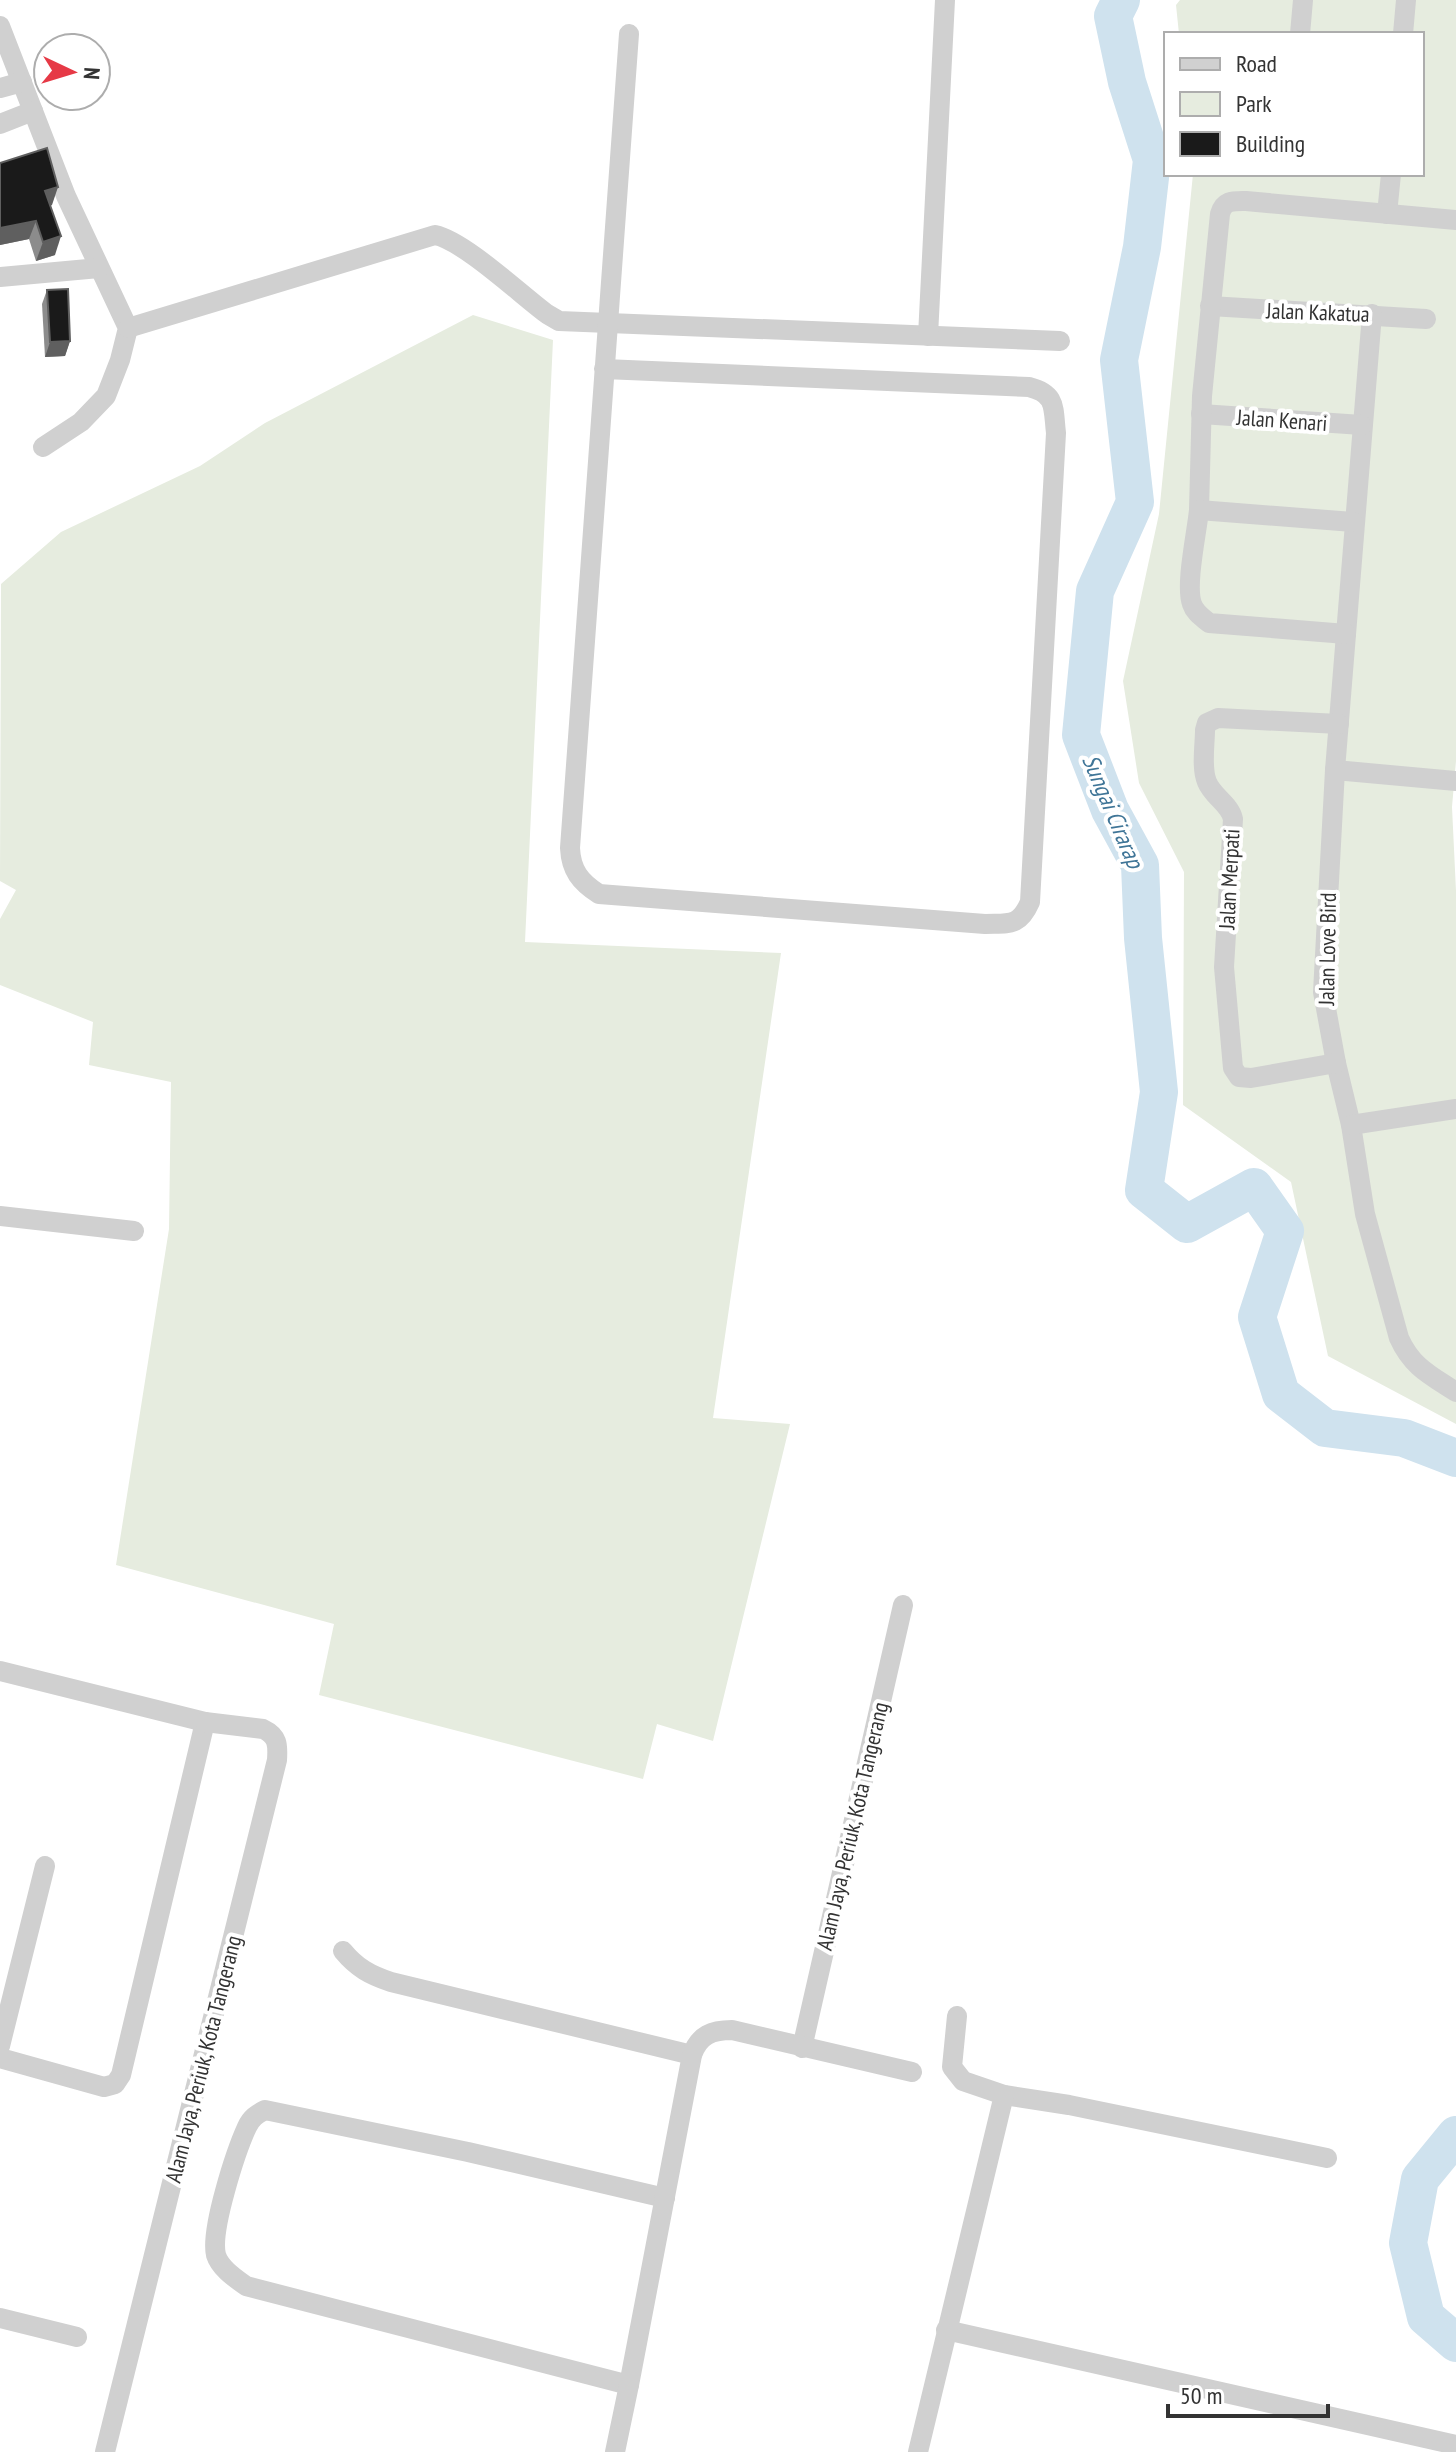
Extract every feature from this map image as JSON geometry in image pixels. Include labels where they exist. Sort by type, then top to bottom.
[{"type":"street","points":[[928,336],[945,0]]},
{"type":"street","points":[[1300,32],[1303,0]]},
{"type":"street","points":[[1403,32],[1406,0]]},
{"type":"street","points":[[0,26],[32,108]]},
{"type":"street","points":[[604,369],[1029,387],[1043,390],[1051,399],[1056,433],[1030,902],[1024,915],[1015,923],[985,924],[599,894],[577,877],[570,862],[604,369],[629,34]]},
{"type":"street","points":[[0,88],[22,82]]},
{"type":"street","points":[[0,124],[32,111]]},
{"type":"street","points":[[33,112],[66,196],[128,328],[106,396],[81,422],[43,447]]},
{"type":"street","points":[[1387,214],[1391,176]]},
{"type":"street","points":[[1346,634],[1209,623],[1200,617],[1191,599],[1199,510],[1201,414],[1220,214],[1226,202],[1246,201],[1456,220]]},
{"type":"street","points":[[128,328],[435,235],[462,247],[559,321],[1060,341]]},
{"type":"street","points":[[0,277],[99,268]]},
{"type":"street","name":"Jalan Kakatua","points":[[1210,306],[1426,319]]},
{"type":"street","name":"Jalan Love Bird","points":[[1372,314],[1353,522],[1322,981],[1365,1214],[1399,1338],[1410,1359],[1419,1368],[1456,1392]]},
{"type":"street","name":"Jalan Kenari","points":[[1201,414],[1362,425]]},
{"type":"street","points":[[1199,510],[1353,522]]},
{"type":"street","name":"Jalan Merpati","points":[[1336,1063],[1251,1078],[1239,1077],[1233,1068],[1224,967],[1233,819],[1230,810],[1210,788],[1205,777],[1205,730],[1207,723],[1218,718],[1339,724]]},
{"type":"street","points":[[1335,770],[1456,781]]},
{"type":"street","points":[[1351,1125],[1456,1109]]},
{"type":"street","points":[[0,1216],[134,1231]]},
{"type":"street","name":"Alam Jaya, Periuk, Kota Tangerang","points":[[802,2048],[903,1605]]},
{"type":"street","name":"Alam Jaya, Periuk, Kota Tangerang","points":[[0,1671],[205,1722],[263,1729],[274,1736],[278,1746],[105,2452]]},
{"type":"street","points":[[0,2058],[104,2087],[115,2084],[121,2075],[205,1722]]},
{"type":"street","points":[[0,2046],[45,1866]]},
{"type":"street","points":[[343,1951],[365,1972],[391,1982],[692,2055]]},
{"type":"street","points":[[957,2016],[952,2056],[954,2071],[963,2081],[1004,2095],[1069,2105],[1327,2158]]},
{"type":"street","points":[[615,2452],[696,2043],[718,2030],[732,2030],[912,2072]]},
{"type":"street","points":[[918,2452],[1004,2095]]},
{"type":"street","points":[[629,2385],[246,2286],[216,2257],[215,2239],[227,2185],[248,2125],[265,2110],[468,2152],[665,2198]]},
{"type":"street","points":[[0,2318],[77,2337]]},
{"type":"street","points":[[946,2330],[1456,2445]]},
{"type":"green space","points":[[1180,0],[1456,0],[1456,761],[1452,807],[1456,891],[1456,1424],[1328,1356],[1291,1182],[1183,1105],[1184,872],[1139,783],[1123,681],[1159,514],[1193,176],[1424,176],[1424,32],[1179,32],[1176,5]]},
{"type":"green space","points":[[473,315],[553,340],[525,942],[781,953],[713,1418],[790,1424],[713,1741],[657,1724],[643,1779],[319,1695],[334,1624],[116,1565],[169,1229],[171,1082],[89,1065],[93,1022],[0,985],[0,919],[16,890],[0,881],[1,584],[61,532],[200,466],[265,423]]},
{"type":"building","points":[[47,148],[58,187],[45,191],[61,236],[43,242],[36,221],[0,228],[0,163]]},
{"type":"building","points":[[68,289],[70,341],[50,342],[47,290]]},
{"type":"waterway","name":"Sungai Cirarap","points":[[1121,0],[1113,16],[1127,82],[1152,160],[1142,247],[1119,360],[1135,502],[1095,591],[1081,735],[1110,810],[1140,865],[1143,938],[1159,1092],[1144,1190],[1187,1224],[1254,1187],[1285,1231],[1257,1317],[1281,1394],[1325,1428],[1404,1438],[1456,1458]]},
{"type":"waterway","name":"Sungai Cirarap","points":[[1456,2135],[1420,2179],[1408,2243],[1426,2317],[1456,2343]]}]
